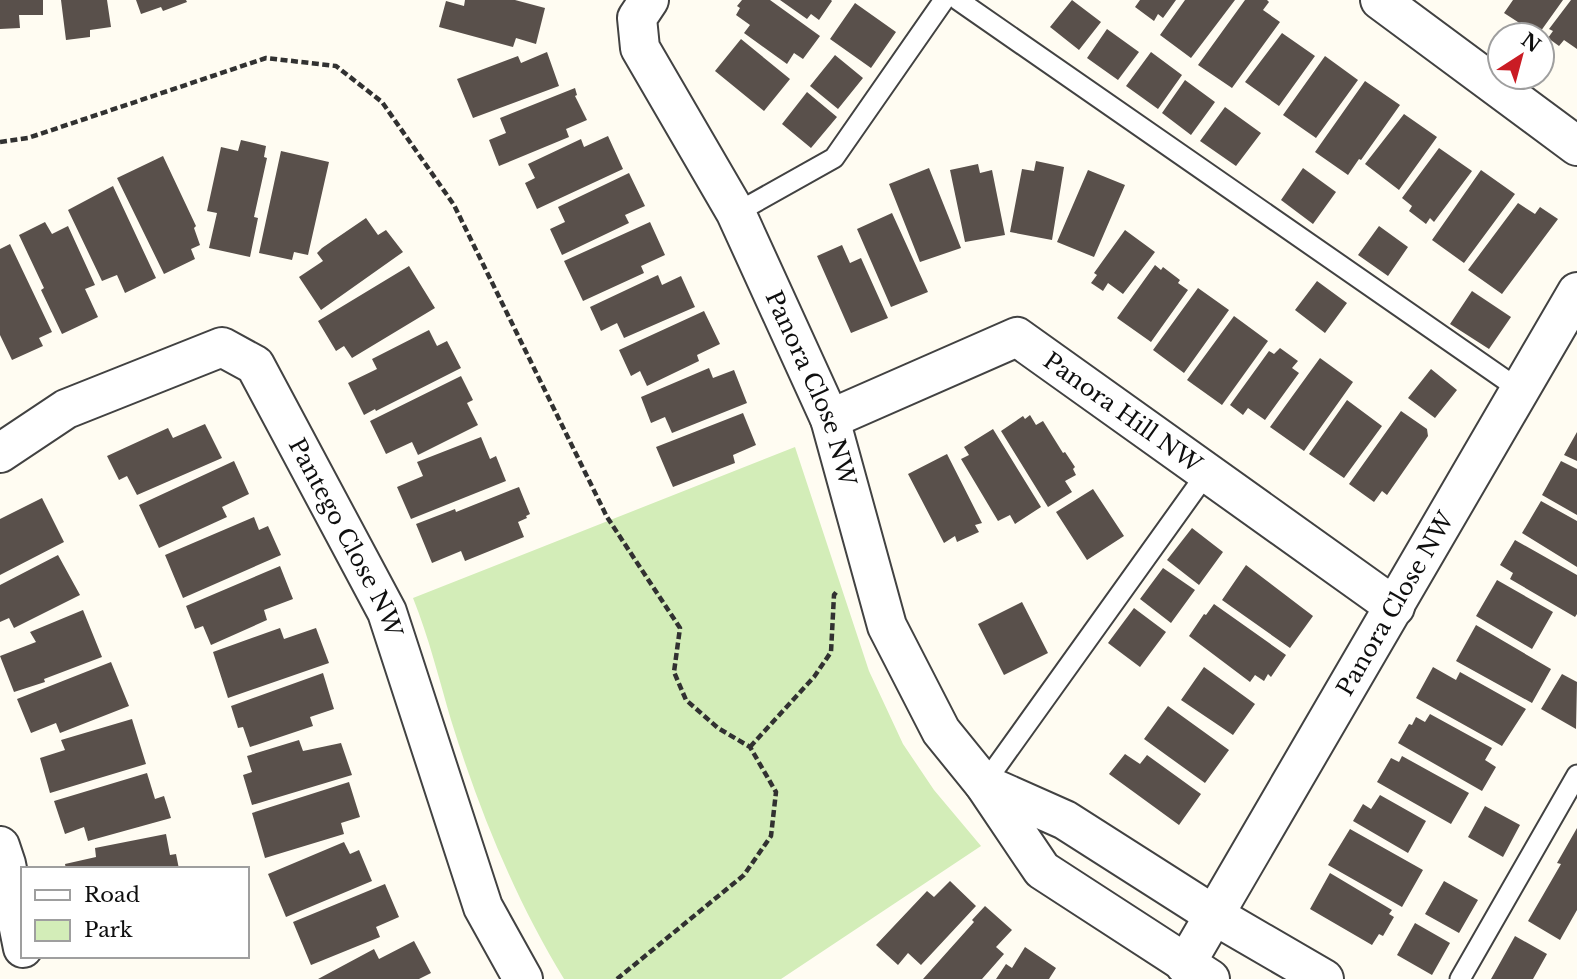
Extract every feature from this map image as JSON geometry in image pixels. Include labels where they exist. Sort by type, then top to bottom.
[{"type":"street","name":"Panora Close NW","points":[[649,0],[637,18],[640,48],[736,213],[830,419],[887,626],[941,731],[984,784],[1042,870],[1198,972],[1214,915],[1577,292]]},
{"type":"street","points":[[1380,0],[1577,146]]},
{"type":"street","name":"Panora Hill NW","points":[[830,419],[1017,337],[1395,607]]},
{"type":"street","name":"Pantego Close NW","points":[[0,453],[66,409],[222,347],[255,365],[387,612],[483,907],[523,979]]},
{"type":"street","name":"Panora Close NW","points":[[984,784],[1065,820],[1214,915],[1324,979]]},
{"type":"street","points":[[0,846],[21,938]]},
{"type":"street","points":[[24,958],[29,979]]},
{"type":"lane","points":[[736,213],[834,158],[944,0]]},
{"type":"lane","points":[[958,0],[1520,390]]},
{"type":"lane","points":[[984,784],[1206,474]]},
{"type":"lane","points":[[1460,979],[1577,775]]},
{"type":"path","points":[[0,142],[28,138],[267,58],[336,66],[382,102],[454,205],[607,517],[680,628],[674,672],[686,700],[718,729],[750,747],[776,792],[771,836],[744,875],[617,979]]},
{"type":"path","points":[[750,747],[814,677],[831,652],[834,595],[844,580],[872,571]]},
{"type":"green space","points":[[795,447],[869,671],[903,744],[934,790],[981,846],[781,979],[564,979],[514,886],[486,820],[462,754],[413,598]]},
{"type":"building","points":[[0,0],[43,0],[43,15],[19,15],[20,28],[0,29]]},
{"type":"building","points":[[61,0],[107,0],[111,27],[90,30],[90,37],[66,40]]},
{"type":"building","points":[[136,0],[187,2],[163,11],[161,7],[141,14]]},
{"type":"building","points":[[465,0],[515,0],[545,8],[536,44],[516,38],[513,47],[439,27],[446,1],[464,6]]},
{"type":"building","points":[[742,0],[770,0],[820,36],[803,59],[794,53],[787,64],[744,33],[750,25],[736,15],[740,8],[737,6]]},
{"type":"building","points":[[780,0],[832,1],[819,20],[811,14],[807,19]]},
{"type":"building","points":[[1072,0],[1101,22],[1079,50],[1050,27]]},
{"type":"building","points":[[1140,0],[1176,0],[1163,18],[1158,14],[1154,21],[1135,7]]},
{"type":"building","points":[[1185,0],[1235,0],[1191,58],[1160,35]]},
{"type":"building","points":[[1245,0],[1267,0],[1269,2],[1263,10],[1280,22],[1232,88],[1198,65]]},
{"type":"building","points":[[1513,0],[1563,0],[1548,21],[1516,21],[1504,13]]},
{"type":"building","points":[[1571,0],[1577,0],[1577,49],[1564,40],[1559,46],[1556,44],[1555,21]]},
{"type":"building","points":[[855,3],[896,32],[871,68],[830,39]]},
{"type":"building","points":[[1107,29],[1139,52],[1118,80],[1087,58]]},
{"type":"building","points":[[1282,33],[1315,56],[1279,106],[1245,82]]},
{"type":"building","points":[[741,39],[790,79],[764,111],[715,71]]},
{"type":"building","points":[[547,52],[559,86],[473,118],[457,79],[518,56],[521,63]]},
{"type":"building","points":[[1151,52],[1182,75],[1158,109],[1126,86]]},
{"type":"building","points":[[835,55],[863,78],[838,109],[810,86]]},
{"type":"building","points":[[1325,56],[1358,80],[1316,138],[1283,115]]},
{"type":"building","points":[[1185,80],[1215,102],[1191,135],[1162,113]]},
{"type":"building","points":[[1365,81],[1400,105],[1348,175],[1315,152]]},
{"type":"building","points":[[575,88],[575,96],[587,120],[566,129],[569,137],[499,166],[489,140],[506,133],[500,118]]},
{"type":"building","points":[[807,92],[837,117],[811,148],[782,124]]},
{"type":"building","points":[[1225,107],[1261,133],[1236,166],[1200,141]]},
{"type":"building","points":[[1404,114],[1437,137],[1399,190],[1365,164]]},
{"type":"building","points":[[608,136],[623,169],[537,209],[525,183],[535,178],[528,164],[581,139],[584,147]]},
{"type":"building","points":[[241,140],[266,146],[264,157],[267,158],[254,217],[258,218],[250,257],[209,248],[217,213],[207,211],[221,147],[238,151]]},
{"type":"building","points":[[1439,148],[1472,171],[1434,222],[1430,218],[1426,224],[1409,211],[1412,206],[1402,198]]},
{"type":"building","points":[[281,151],[329,162],[308,255],[294,252],[292,260],[259,253]]},
{"type":"building","points":[[163,156],[196,226],[194,228],[200,245],[191,249],[195,259],[164,274],[117,178]]},
{"type":"building","points":[[1036,161],[1064,167],[1052,240],[1010,232],[1022,169],[1034,171]]},
{"type":"building","points":[[978,164],[980,173],[992,170],[1005,235],[965,242],[950,170]]},
{"type":"building","points":[[929,168],[961,248],[920,262],[889,184]]},
{"type":"building","points":[[1303,168],[1336,192],[1313,224],[1281,200]]},
{"type":"building","points":[[1088,170],[1125,185],[1094,257],[1057,242]]},
{"type":"building","points":[[1481,170],[1515,194],[1464,263],[1432,240]]},
{"type":"building","points":[[629,173],[645,206],[625,215],[629,223],[562,255],[550,229],[565,222],[558,207]]},
{"type":"building","points":[[113,186],[156,278],[125,293],[117,275],[102,281],[68,210]]},
{"type":"building","points":[[1518,203],[1535,214],[1540,207],[1558,219],[1502,294],[1468,270]]},
{"type":"building","points":[[892,213],[928,292],[891,307],[857,229]]},
{"type":"building","points":[[366,218],[378,235],[386,230],[403,252],[321,310],[299,277],[323,261],[317,253],[322,248]]},
{"type":"building","points":[[45,222],[52,234],[68,226],[95,285],[85,289],[98,317],[62,334],[19,235]]},
{"type":"building","points":[[650,222],[665,255],[641,266],[644,273],[583,301],[564,261]]},
{"type":"building","points":[[1379,226],[1408,247],[1388,276],[1358,255]]},
{"type":"building","points":[[1125,230],[1155,252],[1123,294],[1108,283],[1103,291],[1091,283],[1097,275],[1094,273]]},
{"type":"building","points":[[10,244],[52,332],[39,338],[43,346],[12,360],[0,335],[0,249]]},
{"type":"building","points":[[842,245],[850,263],[861,258],[888,318],[851,333],[817,256]]},
{"type":"building","points":[[1155,265],[1161,270],[1163,267],[1188,290],[1151,342],[1117,318]]},
{"type":"building","points":[[409,266],[435,308],[352,358],[344,346],[336,351],[318,321]]},
{"type":"building","points":[[658,275],[662,285],[681,276],[695,307],[624,338],[617,323],[601,331],[590,307]]},
{"type":"building","points":[[1317,281],[1347,303],[1325,333],[1295,310]]},
{"type":"building","points":[[1198,288],[1229,310],[1184,373],[1153,350]]},
{"type":"building","points":[[1472,291],[1511,317],[1489,349],[1450,324]]},
{"type":"building","points":[[704,311],[720,344],[697,355],[699,361],[647,386],[640,371],[631,376],[619,350]]},
{"type":"building","points":[[1234,316],[1268,341],[1222,405],[1187,380]]},
{"type":"building","points":[[429,330],[437,346],[447,341],[461,368],[364,415],[348,383],[377,369],[372,359]]},
{"type":"building","points":[[1280,348],[1298,361],[1292,368],[1299,373],[1265,420],[1248,408],[1243,415],[1230,405],[1269,351],[1274,354]]},
{"type":"building","points":[[1320,358],[1353,382],[1304,451],[1270,427]]},
{"type":"building","points":[[709,368],[713,378],[734,370],[747,403],[672,433],[665,417],[651,423],[641,397]]},
{"type":"building","points":[[1431,369],[1457,390],[1435,418],[1408,398]]},
{"type":"building","points":[[461,376],[473,400],[467,403],[478,425],[418,455],[412,442],[386,454],[370,421]]},
{"type":"building","points":[[1347,400],[1382,426],[1344,478],[1309,454]]},
{"type":"building","points":[[1401,411],[1427,429],[1428,436],[1387,495],[1382,491],[1374,502],[1349,484]]},
{"type":"building","points":[[743,413],[756,445],[733,455],[735,463],[673,487],[656,447]]},
{"type":"building","points":[[1030,415],[1036,425],[1043,421],[1075,467],[1073,469],[1076,475],[1065,481],[1072,492],[1048,507],[1001,431],[1023,416],[1025,419]]},
{"type":"building","points":[[205,424],[222,458],[137,495],[127,476],[119,480],[107,456],[168,428],[173,438]]},
{"type":"building","points":[[993,429],[1041,507],[1015,524],[1010,515],[998,521],[961,459],[969,455],[964,447]]},
{"type":"building","points":[[1577,432],[1577,461],[1564,455]]},
{"type":"building","points":[[481,437],[490,459],[496,456],[506,481],[411,519],[397,487],[423,476],[417,462]]},
{"type":"building","points":[[947,454],[982,523],[975,525],[979,532],[957,542],[955,536],[944,543],[908,474]]},
{"type":"building","points":[[234,461],[249,494],[222,507],[227,517],[159,548],[139,505]]},
{"type":"building","points":[[1561,461],[1577,469],[1577,515],[1542,495]]},
{"type":"building","points":[[519,487],[530,514],[518,522],[524,537],[465,561],[461,551],[432,563],[416,524],[455,509],[456,512]]},
{"type":"building","points":[[1093,489],[1124,536],[1087,560],[1056,512]]},
{"type":"building","points":[[42,498],[64,542],[0,575],[0,519]]},
{"type":"building","points":[[1541,501],[1577,521],[1577,567],[1522,533]]},
{"type":"building","points":[[254,517],[259,530],[268,526],[281,555],[183,598],[165,555]]},
{"type":"building","points":[[1192,528],[1223,552],[1199,585],[1167,560]]},
{"type":"building","points":[[1515,540],[1577,575],[1575,617],[1510,579],[1513,573],[1500,565]]},
{"type":"building","points":[[58,555],[80,595],[14,628],[9,618],[0,622],[0,585]]},
{"type":"building","points":[[1246,565],[1313,616],[1290,648],[1222,600]]},
{"type":"building","points":[[280,566],[293,599],[264,610],[267,620],[211,645],[203,626],[195,629],[186,606]]},
{"type":"building","points":[[1163,568],[1195,590],[1171,623],[1140,599]]},
{"type":"building","points":[[1497,580],[1553,612],[1532,649],[1476,616]]},
{"type":"building","points":[[1022,602],[1048,653],[1004,675],[978,624]]},
{"type":"building","points":[[1214,604],[1286,655],[1271,677],[1268,674],[1264,681],[1255,675],[1250,682],[1189,636]]},
{"type":"building","points":[[1134,608],[1166,632],[1140,667],[1108,643]]},
{"type":"building","points":[[83,610],[102,657],[44,679],[45,682],[14,692],[0,656],[36,642],[30,632]]},
{"type":"building","points":[[1476,625],[1551,669],[1532,703],[1456,661]]},
{"type":"building","points":[[280,628],[284,639],[316,628],[329,663],[228,698],[213,652]]},
{"type":"building","points":[[111,662],[129,706],[60,733],[56,723],[31,733],[17,699]]},
{"type":"building","points":[[1204,667],[1255,704],[1233,735],[1181,700]]},
{"type":"building","points":[[1433,667],[1456,680],[1460,672],[1526,709],[1502,746],[1416,698]]},
{"type":"building","points":[[323,673],[334,709],[310,717],[313,726],[250,747],[243,727],[238,728],[231,706]]},
{"type":"building","points":[[1562,674],[1577,682],[1576,729],[1541,709]]},
{"type":"building","points":[[1168,706],[1229,750],[1205,783],[1144,739]]},
{"type":"building","points":[[1430,714],[1492,748],[1485,760],[1496,767],[1482,791],[1398,743],[1416,717],[1425,722]]},
{"type":"building","points":[[132,719],[146,764],[50,793],[40,758],[65,750],[61,740]]},
{"type":"building","points":[[299,740],[303,751],[341,743],[352,775],[252,805],[243,775],[252,772],[247,756]]},
{"type":"building","points":[[1125,754],[1140,764],[1147,755],[1201,794],[1179,825],[1109,774]]},
{"type":"building","points":[[1402,756],[1469,793],[1451,824],[1377,782],[1391,758],[1399,762]]},
{"type":"building","points":[[147,773],[155,799],[164,796],[171,818],[88,841],[84,827],[65,834],[54,801]]},
{"type":"building","points":[[349,782],[360,817],[341,823],[344,834],[265,858],[252,813]]},
{"type":"building","points":[[1380,795],[1426,821],[1408,853],[1353,821],[1363,804],[1371,809]]},
{"type":"building","points":[[1485,806],[1520,825],[1503,857],[1468,837]]},
{"type":"building","points":[[1577,828],[1577,910],[1560,940],[1528,921],[1561,864],[1557,863]]},
{"type":"building","points":[[1350,829],[1423,870],[1402,907],[1328,865]]},
{"type":"building","points":[[166,834],[170,855],[176,854],[179,867],[66,867],[65,864],[96,857],[95,848]]},
{"type":"building","points":[[344,842],[350,854],[359,850],[372,881],[286,917],[268,874]]},
{"type":"building","points":[[1330,873],[1392,910],[1389,914],[1394,917],[1383,936],[1379,934],[1372,945],[1310,909]]},
{"type":"building","points":[[950,881],[976,906],[921,965],[908,953],[898,965],[876,945],[927,891],[934,897]]},
{"type":"building","points":[[1444,881],[1478,900],[1459,933],[1425,914]]},
{"type":"building","points":[[385,884],[399,917],[376,927],[380,937],[311,965],[293,922]]},
{"type":"building","points":[[985,906],[1012,930],[996,947],[1004,954],[982,979],[923,979],[974,922],[972,920]]},
{"type":"building","points":[[1415,923],[1450,943],[1432,975],[1397,955]]},
{"type":"building","points":[[1515,936],[1547,954],[1533,979],[1491,979]]},
{"type":"building","points":[[414,941],[431,973],[419,979],[318,979],[374,949],[379,959]]},
{"type":"building","points":[[1025,947],[1056,968],[1049,979],[996,979],[1006,964],[1012,968]]}]
